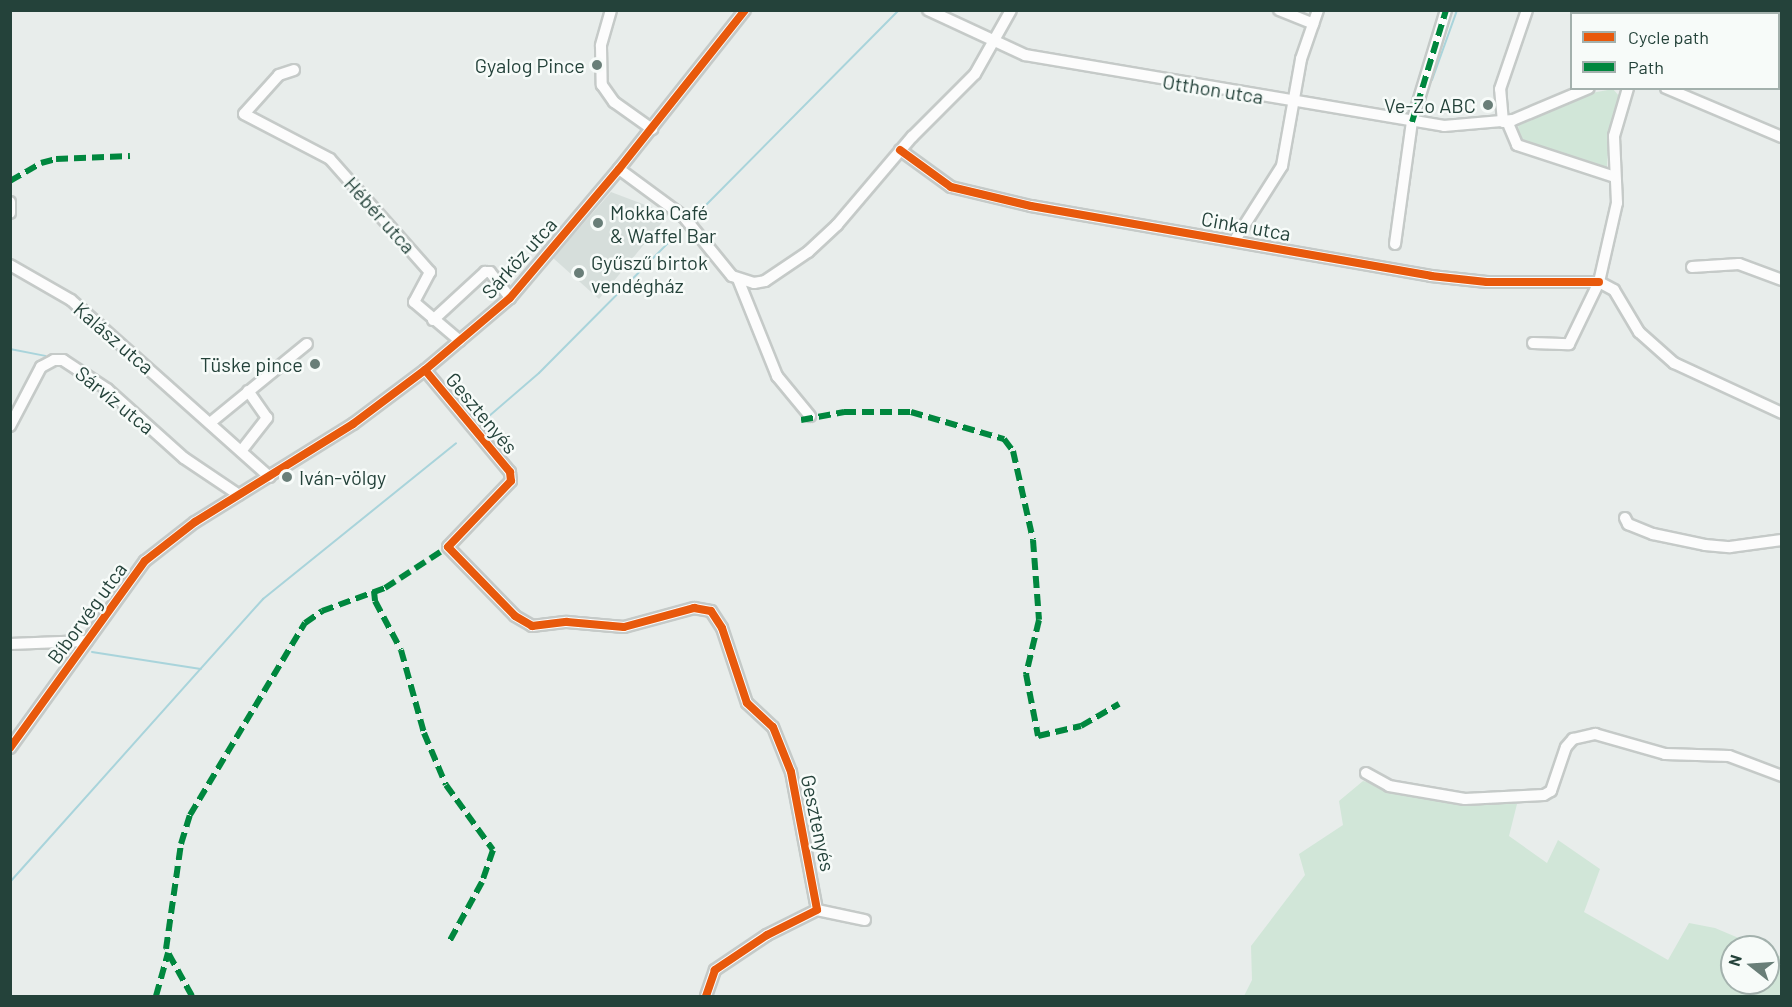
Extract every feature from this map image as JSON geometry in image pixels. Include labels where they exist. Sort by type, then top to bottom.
[{"type":"street","points":[[611,10],[601,46],[602,85],[614,102],[652,129]]},
{"type":"street","name":"Sárköz utca","points":[[270,477],[353,423],[425,370],[510,298],[652,129],[745,10]]},
{"type":"street","name":"Otthon utca","points":[[928,10],[1025,55],[1077,66],[1412,122],[1459,126],[1505,121],[1583,90]]},
{"type":"street","points":[[738,279],[765,281],[808,252],[837,225],[900,150],[975,74],[1011,10]]},
{"type":"street","points":[[1279,10],[1313,24]]},
{"type":"street","points":[[1235,240],[1282,166],[1292,102],[1318,10]]},
{"type":"street","points":[[1395,244],[1412,122],[1446,10]]},
{"type":"street","points":[[1527,10],[1500,89],[1505,121],[1517,145],[1615,177]]},
{"type":"street","name":"Hébér utca","points":[[294,70],[279,75],[244,114],[330,159],[430,272],[414,302],[460,341]]},
{"type":"street","points":[[1533,343],[1569,344],[1599,282],[1617,203],[1614,136],[1627,90]]},
{"type":"street","points":[[1671,90],[1782,137]]},
{"type":"street","name":"Cinka utca","points":[[900,150],[936,178],[968,194],[1431,276],[1487,282],[1599,282]]},
{"type":"street","points":[[619,169],[684,217],[738,279],[777,376],[810,416]]},
{"type":"street","points":[[10,202],[10,213]]},
{"type":"street","points":[[1692,267],[1739,264],[1782,280]]},
{"type":"street","name":"Kalász utca","points":[[10,265],[71,300],[270,477]]},
{"type":"street","points":[[433,320],[485,272],[490,272],[510,298]]},
{"type":"street","points":[[1599,282],[1614,290],[1639,332],[1674,363],[1782,413]]},
{"type":"street","points":[[210,423],[308,344]]},
{"type":"street","name":"Sárvíz utca","points":[[10,426],[41,367],[54,360],[63,360],[108,389],[184,458],[239,495]]},
{"type":"street","name":"Gesztenyés","points":[[425,370],[510,472],[511,481],[448,547],[515,616],[532,626],[567,622],[624,627],[694,608],[704,608],[717,617],[741,691],[747,703],[773,728],[791,772],[817,910]]},
{"type":"street","points":[[242,450],[267,418],[248,391]]},
{"type":"street","name":"Bíborvég utca","points":[[10,748],[145,561],[195,522],[270,477]]},
{"type":"street","points":[[1625,518],[1628,524],[1653,534],[1705,545],[1730,547],[1782,540]]},
{"type":"street","points":[[10,644],[87,641]]},
{"type":"street","points":[[1366,773],[1389,786],[1465,800],[1544,795],[1551,791],[1566,747],[1573,739],[1595,734],[1665,754],[1729,756],[1782,776]]},
{"type":"street","points":[[706,996],[715,970],[767,935],[817,910],[865,920]]},
{"type":"shaded area","points":[[611,192],[669,214],[599,299],[553,258]]},
{"type":"green space","points":[[1614,90],[1619,96],[1609,136],[1607,167],[1602,169],[1519,138],[1518,123],[1581,95]]},
{"type":"green space","points":[[1363,781],[1448,802],[1517,804],[1509,836],[1547,863],[1558,840],[1600,869],[1584,912],[1668,960],[1689,923],[1715,928],[1732,935],[1720,935],[1720,995],[1780,995],[1780,956],[1781,996],[1244,996],[1252,980],[1251,946],[1305,875],[1299,854],[1343,825],[1339,801]]},
{"type":"waterway","points":[[705,206],[899,10]]},
{"type":"waterway","points":[[1432,80],[1457,10]]},
{"type":"waterway","points":[[488,417],[539,373],[672,239]]},
{"type":"waterway","points":[[10,349],[45,356]]},
{"type":"waterway","points":[[10,882],[263,599],[456,443]]},
{"type":"waterway","points":[[56,647],[75,649]]},
{"type":"waterway","points":[[92,652],[201,669]]},
{"type":"marked path","points":[[1412,122],[1446,10]]},
{"type":"marked path","points":[[10,181],[41,163],[56,159],[130,156]]},
{"type":"marked path","points":[[801,420],[844,412],[911,412],[1004,439],[1013,451],[1033,540],[1039,620],[1026,674],[1038,736],[1081,726],[1119,704]]},
{"type":"marked path","points":[[192,996],[166,949],[181,844],[190,815],[305,623],[322,611],[385,588],[448,547]]},
{"type":"marked path","points":[[374,591],[375,601],[401,650],[424,733],[446,785],[493,850],[482,882],[449,942]]},
{"type":"marked path","points":[[156,996],[168,953]]},
{"type":"cycle path","points":[[10,748],[145,561],[195,522],[353,424],[425,370],[510,298],[619,169],[745,10]]},
{"type":"cycle path","points":[[900,150],[951,187],[1031,206],[1431,276],[1487,282],[1599,282]]},
{"type":"cycle path","points":[[425,370],[510,472],[511,481],[448,547],[515,616],[532,626],[567,622],[624,627],[694,608],[711,611],[722,628],[747,703],[773,727],[791,772],[817,910],[767,935],[715,970],[706,996]]},
{"type":"place","name":"Gyalog Pince","points":[[597,65]]},
{"type":"place","name":"Ve-Zo ABC","points":[[1488,105]]},
{"type":"place","name":"Mokka Café & Waffel Bar","points":[[598,223]]},
{"type":"place","name":"Gyűszű birtok vendégház","points":[[579,273]]},
{"type":"place","name":"Tüske pince","points":[[315,364]]},
{"type":"place","name":"Iván-völgy","points":[[287,477]]}]
